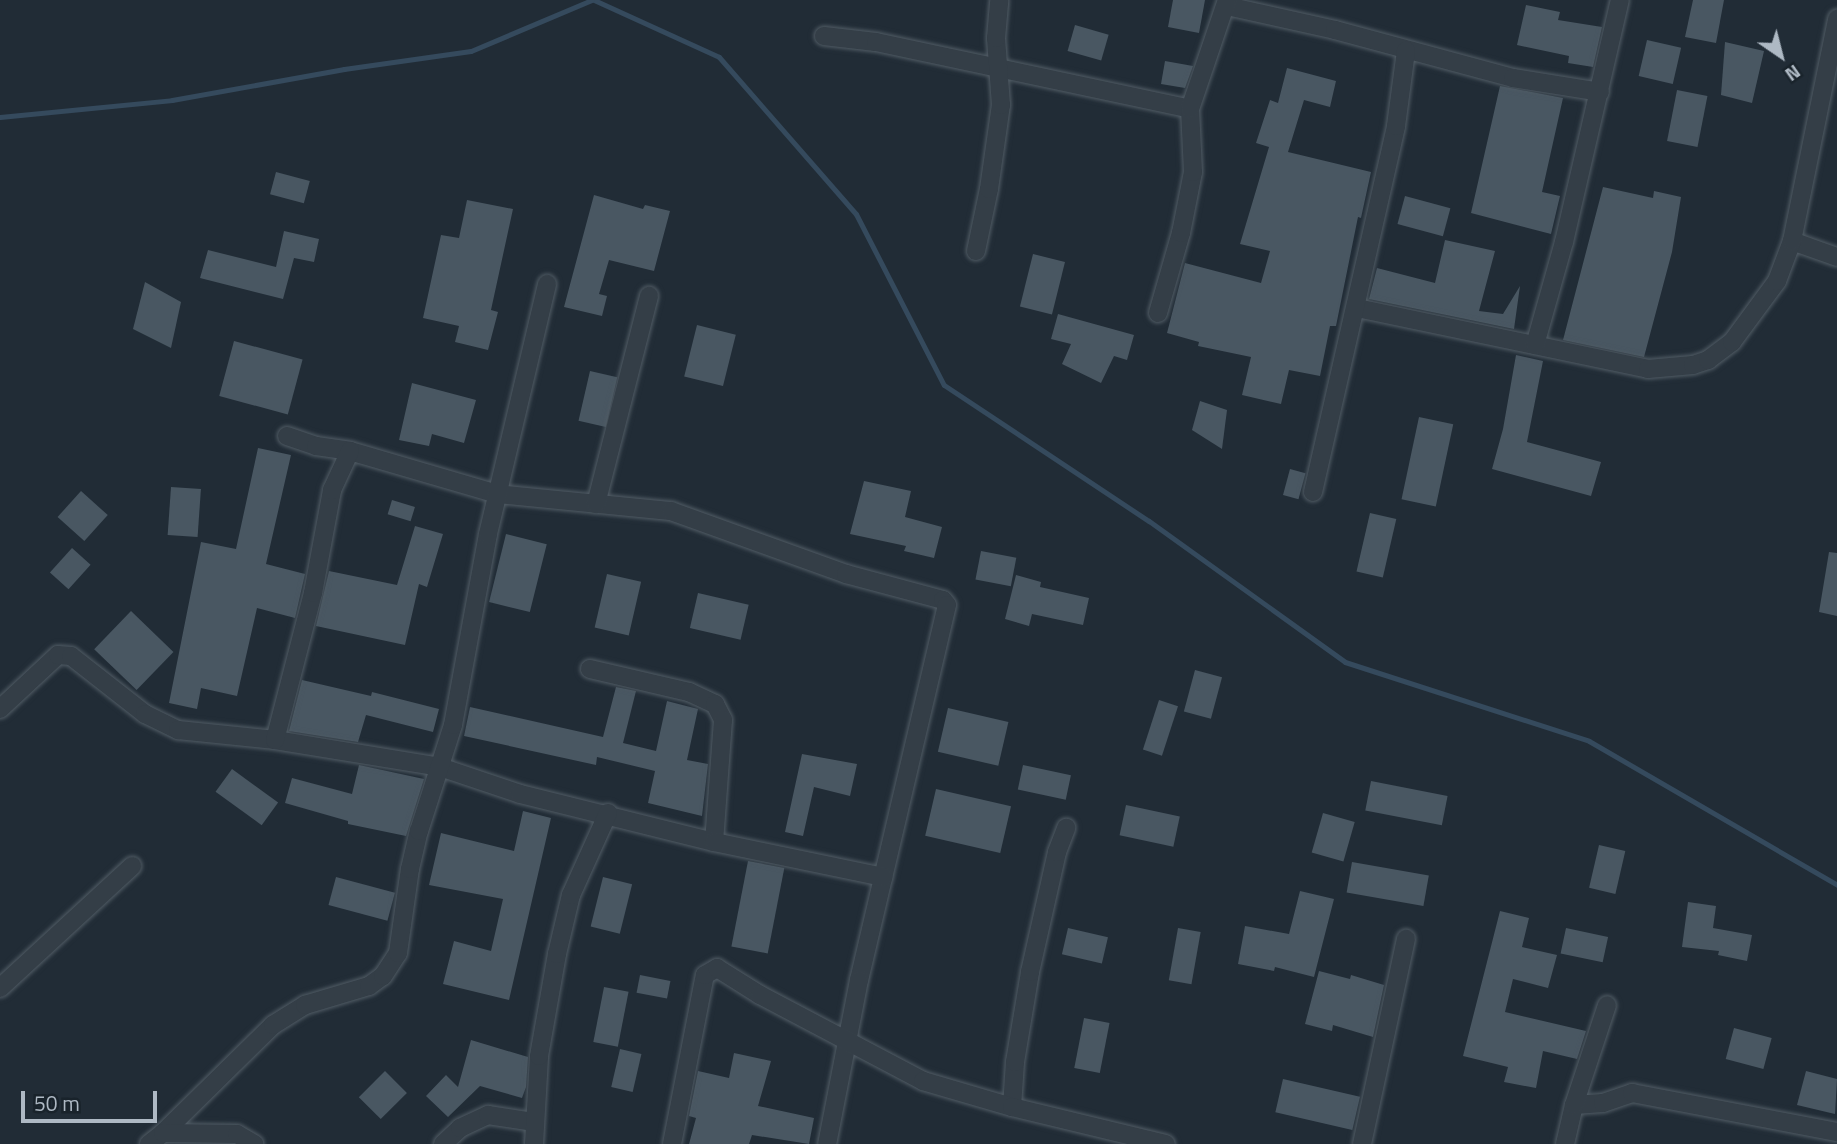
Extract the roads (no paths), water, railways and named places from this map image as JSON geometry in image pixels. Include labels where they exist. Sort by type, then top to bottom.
[{"type":"street","points":[[976,251],[997,145],[1001,105],[996,38],[999,0]]},
{"type":"street","points":[[1535,345],[1600,92],[1620,0]]},
{"type":"street","points":[[1158,313],[1181,233],[1193,172],[1190,109],[1227,3],[1513,78],[1600,92]]},
{"type":"street","points":[[1357,308],[1648,369],[1693,365],[1708,360],[1732,342],[1752,319],[1777,281],[1792,242],[1837,19]]},
{"type":"street","points":[[824,36],[876,42],[1190,109]]},
{"type":"street","points":[[1313,492],[1357,308],[1396,126],[1406,51]]},
{"type":"street","points":[[1792,242],[1837,257]]},
{"type":"street","points":[[156,1139],[273,1025],[291,1011],[358,991],[383,976],[398,953],[416,844],[453,725],[498,494],[547,284]]},
{"type":"street","points":[[596,504],[649,296]]},
{"type":"street","points":[[287,436],[316,446],[350,451],[498,494],[671,511],[846,574],[943,600],[947,606],[846,1042],[827,1144]]},
{"type":"street","points":[[275,740],[313,593],[332,490],[350,451]]},
{"type":"street","points":[[0,709],[58,655],[71,656],[145,714],[178,730],[275,740],[440,767],[520,794],[608,813],[714,842],[883,877]]},
{"type":"street","points":[[590,669],[690,692],[715,704],[723,720],[714,842]]},
{"type":"street","points":[[534,1144],[538,1056],[571,895],[608,813]]},
{"type":"street","points":[[1012,1107],[1015,1062],[1030,972],[1056,852],[1066,828]]},
{"type":"street","points":[[0,988],[132,866]]},
{"type":"street","points":[[1362,1144],[1406,939]]},
{"type":"street","points":[[672,1144],[705,975],[718,968],[760,995],[923,1081],[1012,1107],[1166,1144]]},
{"type":"street","points":[[1565,1144],[1574,1105],[1607,1005]]},
{"type":"street","points":[[1574,1105],[1603,1103],[1632,1093],[1837,1132]]},
{"type":"street","points":[[443,1144],[460,1128],[488,1115],[534,1122]]},
{"type":"street","points":[[156,1139],[237,1134],[254,1144]]},
{"type":"waterway","points":[[0,117],[172,100],[344,69],[471,51],[592,0]]},
{"type":"waterway","points":[[594,0],[719,57],[856,214],[944,385],[1149,521],[1345,662],[1589,741],[1837,885]]}]
